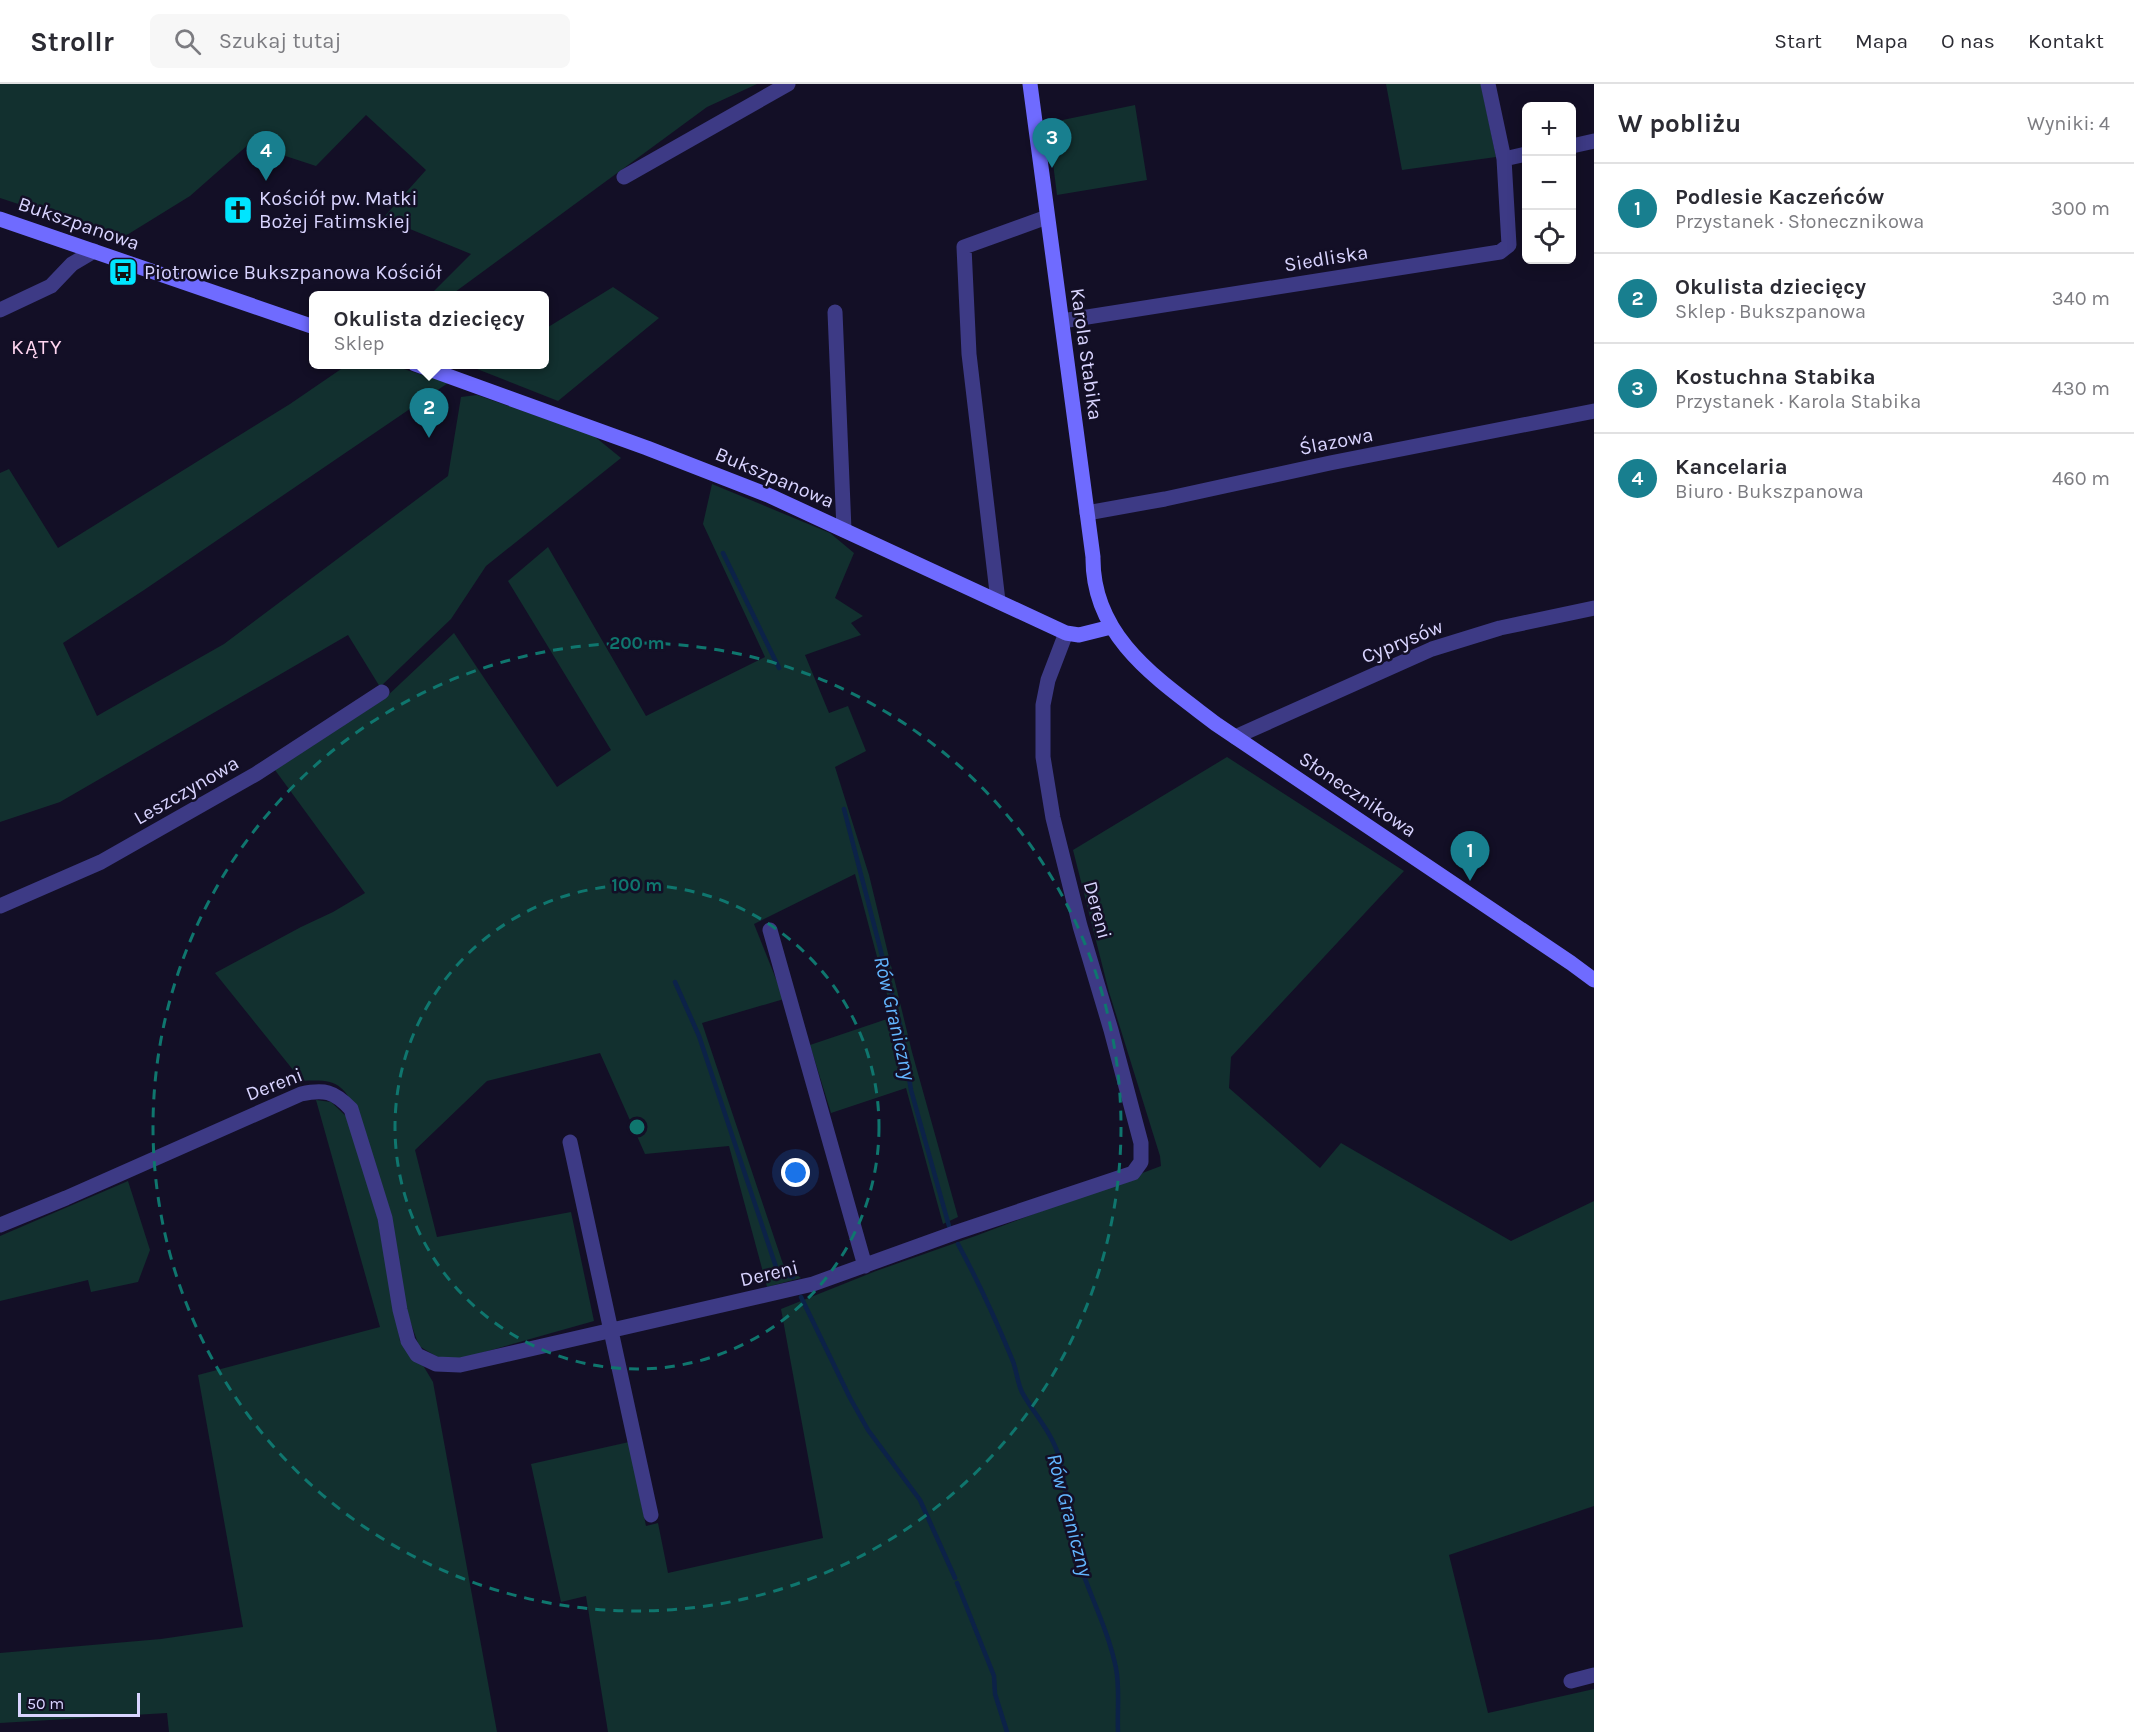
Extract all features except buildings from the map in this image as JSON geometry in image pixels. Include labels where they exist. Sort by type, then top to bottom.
[{"type":"street","points":[[624,177],[788,84]]},
{"type":"street","name":"Karola Stabika","points":[[1030,84],[1093,557],[1093,576],[1098,599],[1111,627]]},
{"type":"street","name":"Siedliska","points":[[1062,321],[1500,252],[1509,244],[1504,159],[1488,84]]},
{"type":"street","points":[[1576,145],[1594,141]]},
{"type":"street","points":[[1504,159],[1522,155]]},
{"type":"street","points":[[998,601],[969,354],[964,247],[1047,217]]},
{"type":"street","name":"Bukszpanowa","points":[[0,219],[309,325]]},
{"type":"street","points":[[0,310],[51,286],[72,264],[94,251]]},
{"type":"street","points":[[835,312],[844,530]]},
{"type":"street","name":"Bukszpanowa","points":[[429,369],[647,448],[768,495],[1066,633],[1079,635],[1111,627]]},
{"type":"street","name":"Ślazowa","points":[[1087,513],[1594,411]]},
{"type":"street","name":"Cyprysów","points":[[1235,737],[1432,650],[1500,628],[1594,608]]},
{"type":"street","name":"Słonecznikowa","points":[[1111,627],[1130,653],[1160,680],[1235,737],[1563,957],[1594,981]]},
{"type":"street","name":"Dereni","points":[[0,1225],[301,1094],[319,1090],[339,1096],[351,1108],[385,1218],[400,1310],[408,1341],[417,1355],[435,1364],[460,1365],[813,1284],[957,1232],[1133,1173],[1141,1162],[1141,1143],[1058,840],[1044,763],[1043,705],[1048,680],[1066,633]]},
{"type":"street","name":"Leszczynowa","points":[[0,906],[101,862],[256,774],[382,692]]},
{"type":"street","points":[[770,930],[865,1266]]},
{"type":"street","points":[[570,1142],[651,1515]]},
{"type":"street","points":[[1571,1681],[1594,1675]]},
{"type":"green space","points":[[0,84],[757,84],[707,107],[456,291],[434,291],[471,254],[383,218],[426,170],[366,115],[316,166],[249,144],[190,196],[122,238],[0,198]]},
{"type":"green space","points":[[1386,84],[1481,84],[1496,157],[1402,170]]},
{"type":"green space","points":[[1135,105],[1147,180],[1057,195],[1048,123]]},
{"type":"green space","points":[[613,287],[659,318],[558,401],[477,369],[549,369],[549,327]]},
{"type":"green space","points":[[341,369],[404,369],[448,383],[63,643],[97,716],[224,644],[448,476],[461,397],[477,395],[594,436],[621,458],[486,566],[451,619],[380,687],[348,635],[60,802],[0,822],[0,473],[9,469],[58,548],[290,404]]},
{"type":"green space","points":[[712,484],[830,533],[854,553],[835,598],[863,616],[851,623],[861,635],[805,655],[829,713],[848,706],[866,751],[835,767],[869,875],[912,1052],[958,1217],[943,1224],[906,1088],[831,1113],[810,1045],[893,1017],[855,874],[754,924],[784,999],[702,1023],[783,1264],[801,1278],[767,1287],[729,1146],[645,1154],[600,1053],[487,1081],[415,1150],[437,1237],[571,1212],[594,1321],[463,1358],[439,1358],[419,1346],[404,1304],[359,1116],[353,1105],[343,1090],[332,1083],[302,1081],[215,973],[365,893],[275,770],[384,699],[454,633],[557,787],[611,750],[508,581],[548,547],[646,716],[765,657],[703,524]]},
{"type":"green space","points":[[1227,757],[1404,871],[1231,1057],[1229,1088],[1320,1168],[1341,1143],[1511,1241],[1594,1201],[1594,1506],[1449,1555],[1488,1713],[1594,1689],[1594,1732],[608,1732],[586,1596],[561,1602],[531,1464],[629,1442],[646,1526],[658,1523],[668,1573],[823,1538],[781,1309],[876,1271],[1161,1166],[1160,1156],[1109,992],[1073,850]]},
{"type":"green space","points":[[316,1100],[331,1102],[347,1117],[376,1209],[400,1341],[424,1367],[433,1382],[497,1732],[169,1732],[167,1713],[0,1723],[0,1653],[161,1639],[243,1627],[198,1375],[380,1327]]},
{"type":"green space","points":[[128,1181],[150,1250],[138,1282],[91,1292],[88,1280],[0,1301],[0,1236]]},
{"type":"waterway","name":"Rów Graniczny","points":[[723,553],[779,668]]},
{"type":"waterway","name":"Rów Graniczny","points":[[844,809],[901,1029],[911,1090],[949,1226]]},
{"type":"waterway","points":[[675,982],[699,1036],[778,1273],[793,1277]]},
{"type":"waterway","name":"Rów Graniczny","points":[[958,1244],[1000,1330],[1014,1363],[1021,1390],[1048,1432],[1059,1457],[1074,1544],[1116,1668],[1118,1732]]},
{"type":"waterway","points":[[801,1297],[868,1430],[920,1500],[955,1578]]},
{"type":"waterway","points":[[957,1583],[994,1676],[995,1694],[1007,1732]]},
{"type":"place","name":"Kostuchna Stabika","points":[[1052,168]]},
{"type":"place","name":"Kancelaria","points":[[266,181]]},
{"type":"place","name":"Kościół pw. Matki Bożej Fatimskiej","points":[[238,210]]},
{"type":"place","name":"Piotrowice Bukszpanowa Kościół","points":[[123,272]]},
{"type":"place","name":"Okulista dziecięcy","points":[[429,438]]},
{"type":"place","name":"Podlesie Kaczeńców","points":[[1470,881]]},
{"type":"district","name":"KĄTY","points":[[37,347]]}]
